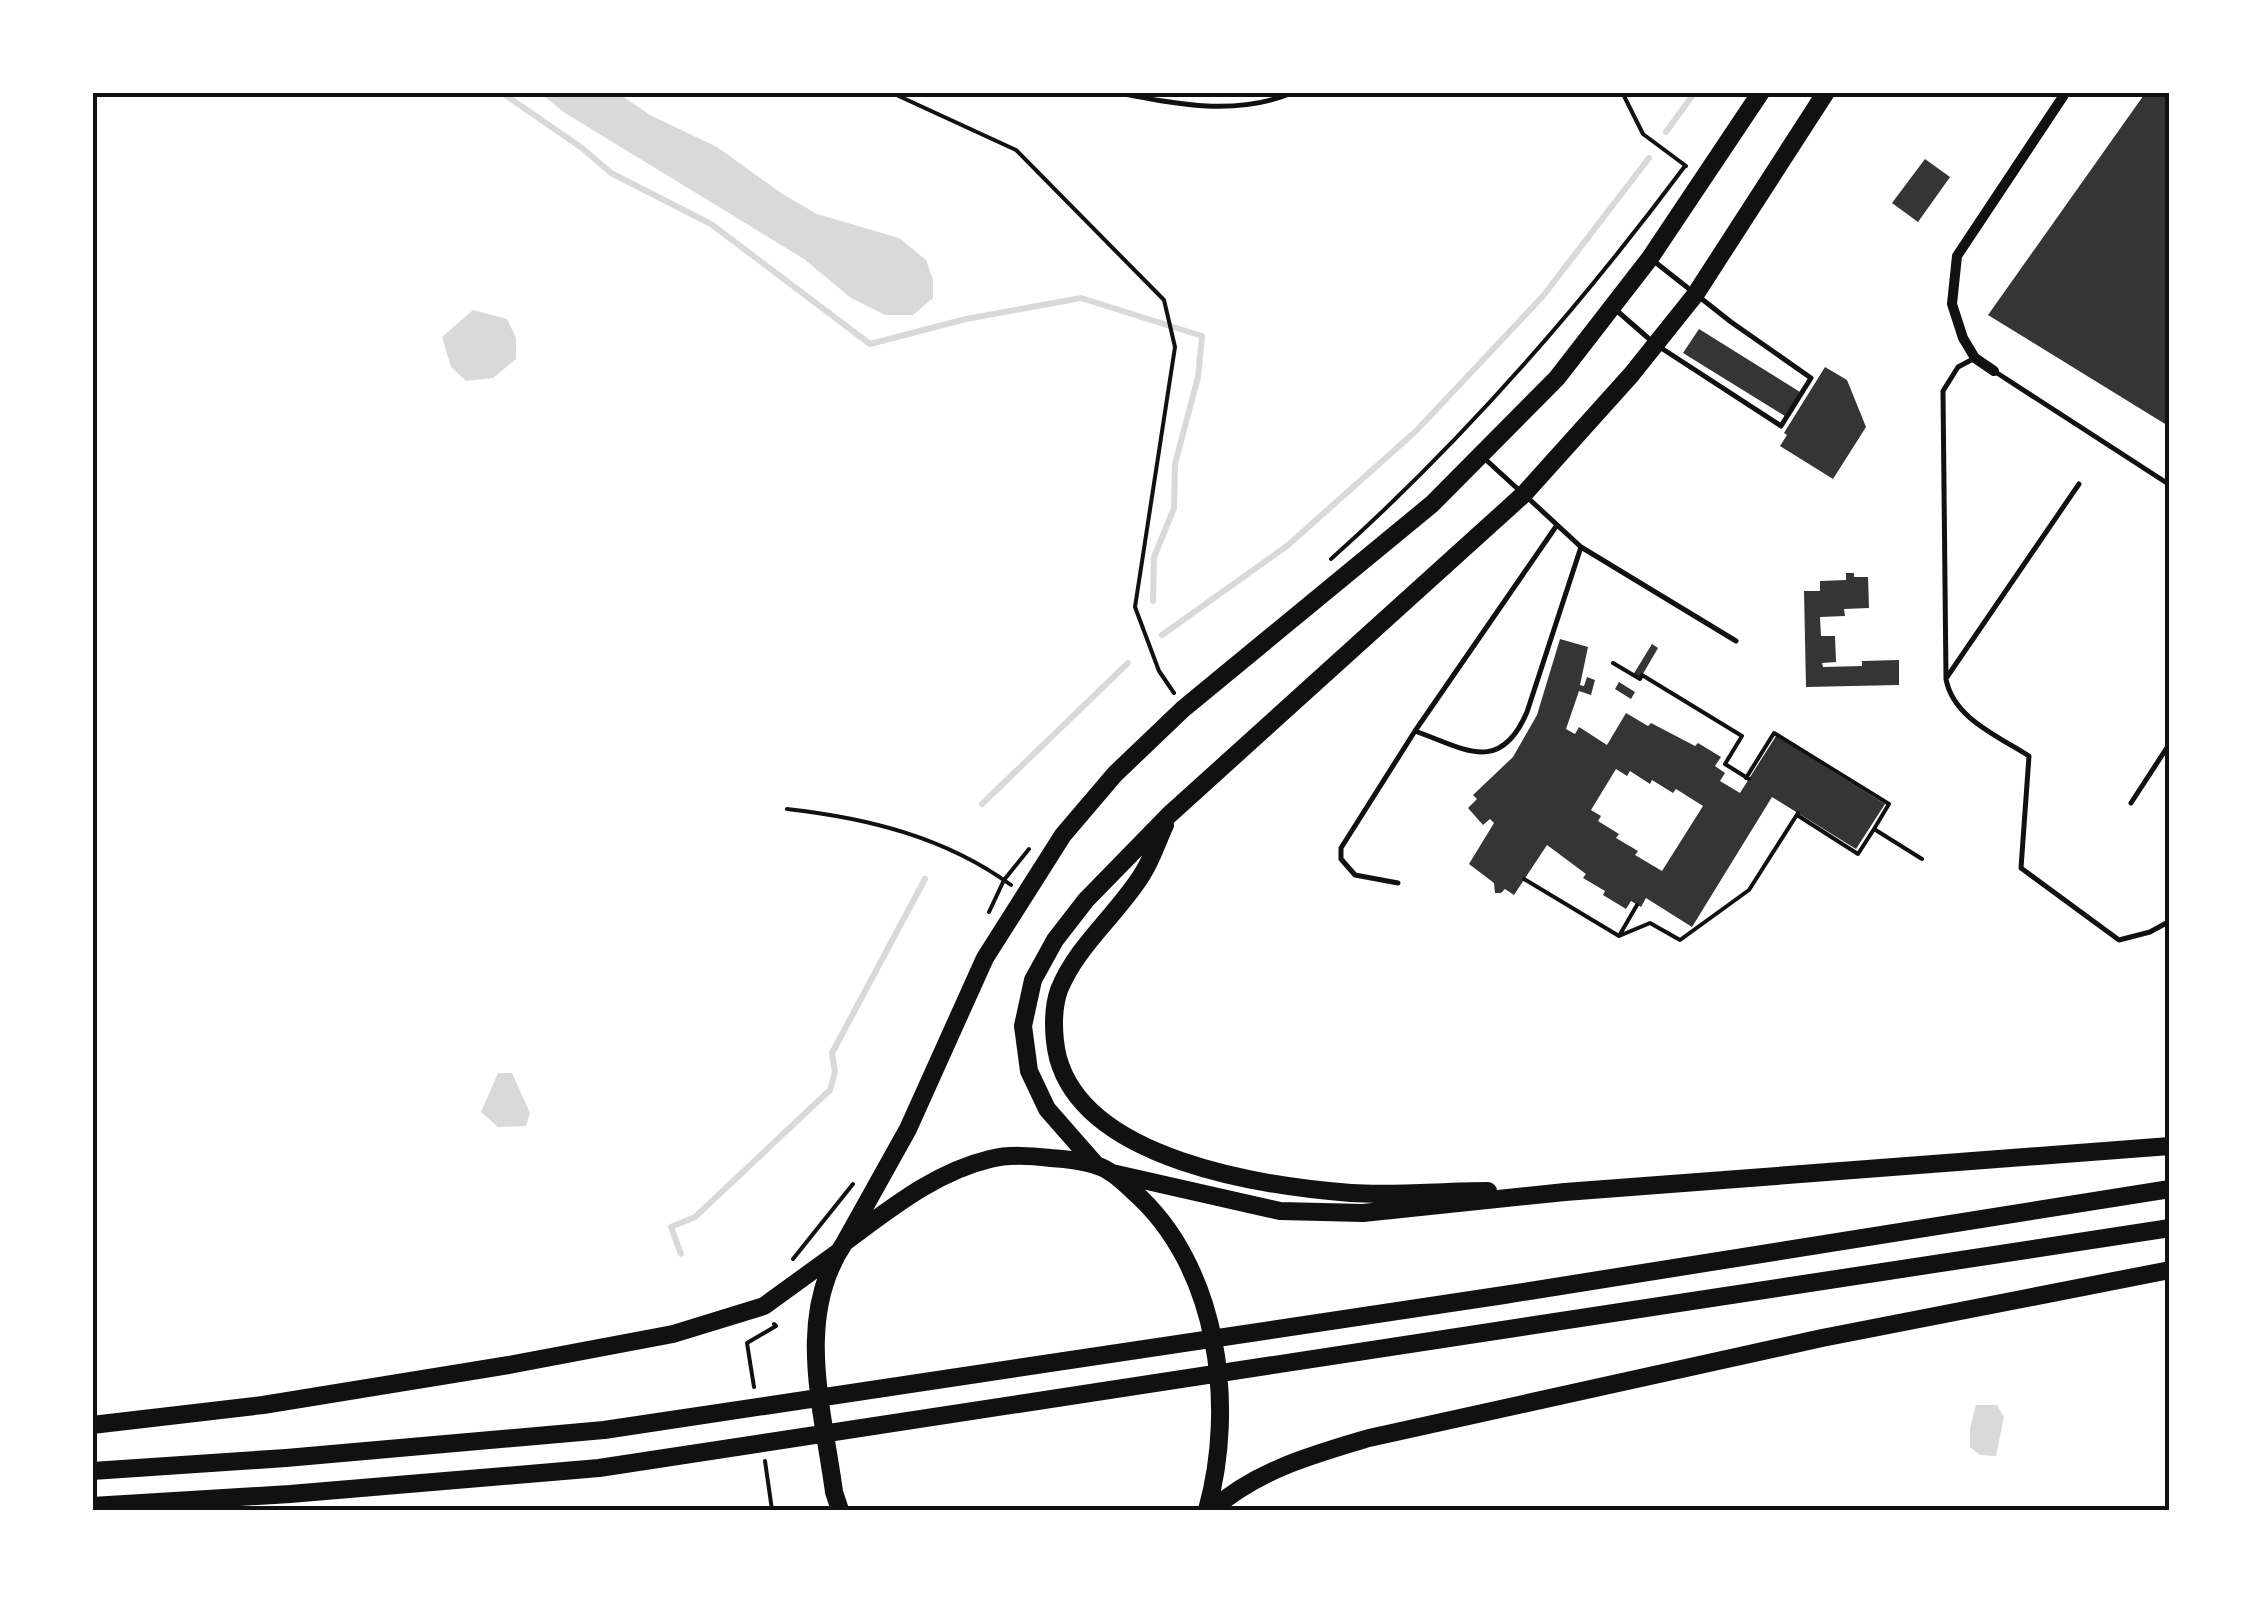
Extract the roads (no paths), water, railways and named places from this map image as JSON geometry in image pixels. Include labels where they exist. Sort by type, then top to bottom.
[{"type":"highway","points":[[840,1510],[834,1492],[817,1364],[814,1328],[820,1293],[841,1247],[908,1129],[965,998],[1023,893],[1063,835],[1104,786],[1169,722],[1432,504],[1557,378],[1650,258],[1762,92]]},
{"type":"highway","points":[[1210,1510],[1221,1406],[1215,1356],[1193,1274],[1153,1208],[1105,1169],[1047,1109],[1029,1071],[1023,1026],[1033,980],[1055,940],[1086,900],[1169,815],[1524,494],[1695,294],[1826,92]]},
{"type":"highway","points":[[1169,815],[1144,872],[1085,946],[1059,992],[1054,1026],[1056,1047],[1064,1077],[1081,1103],[1106,1124],[1150,1149],[1258,1182],[1355,1193],[1564,1192]]},
{"type":"highway","points":[[92,1426],[263,1406],[673,1334],[764,1306],[908,1196],[967,1166],[994,1158],[1024,1156],[1105,1169],[1280,1211],[1363,1213],[1564,1192],[2170,1146]]},
{"type":"highway","points":[[92,1471],[604,1430],[2170,1190]]},
{"type":"highway","points":[[92,1506],[599,1468],[2170,1228]]},
{"type":"highway","points":[[1210,1510],[1260,1475],[1310,1455],[1387,1433],[1822,1338],[2170,1270]]},
{"type":"street","points":[[1994,372],[1975,358],[1952,304],[1957,256],[2066,92]]},
{"type":"lane","points":[[1114,92],[1173,104],[1243,106],[1294,92]]},
{"type":"lane","points":[[1614,308],[1655,344],[1781,426],[1811,378],[1650,258]]},
{"type":"lane","points":[[1975,358],[1958,367],[1944,391],[1949,696],[1959,710],[2028,756],[2022,868],[2119,940],[2150,932],[2170,920]]},
{"type":"lane","points":[[1994,372],[2170,485]]},
{"type":"lane","points":[[1481,456],[1581,548],[1736,641]]},
{"type":"lane","points":[[1946,680],[2079,484]]},
{"type":"lane","points":[[1398,883],[1355,875],[1340,859],[1341,848],[1557,525]]},
{"type":"lane","points":[[1415,732],[1476,752],[1492,752],[1507,745],[1520,730],[1527,712],[1581,548]]},
{"type":"lane","points":[[2131,803],[2170,743]]},
{"type":"waterway","points":[[501,92],[611,173],[711,224],[870,344],[966,319],[1081,298],[1202,336],[1198,377],[1175,464],[1174,508],[1154,557],[1153,601]]},
{"type":"waterway","points":[[1666,132],[1695,92]]},
{"type":"waterway","points":[[1162,635],[1287,546],[1416,431],[1543,296],[1649,158]]},
{"type":"waterway","points":[[982,804],[1128,663]]},
{"type":"waterway","points":[[681,1254],[671,1227],[695,1217],[830,1090],[835,1072],[832,1053],[925,879]]}]
